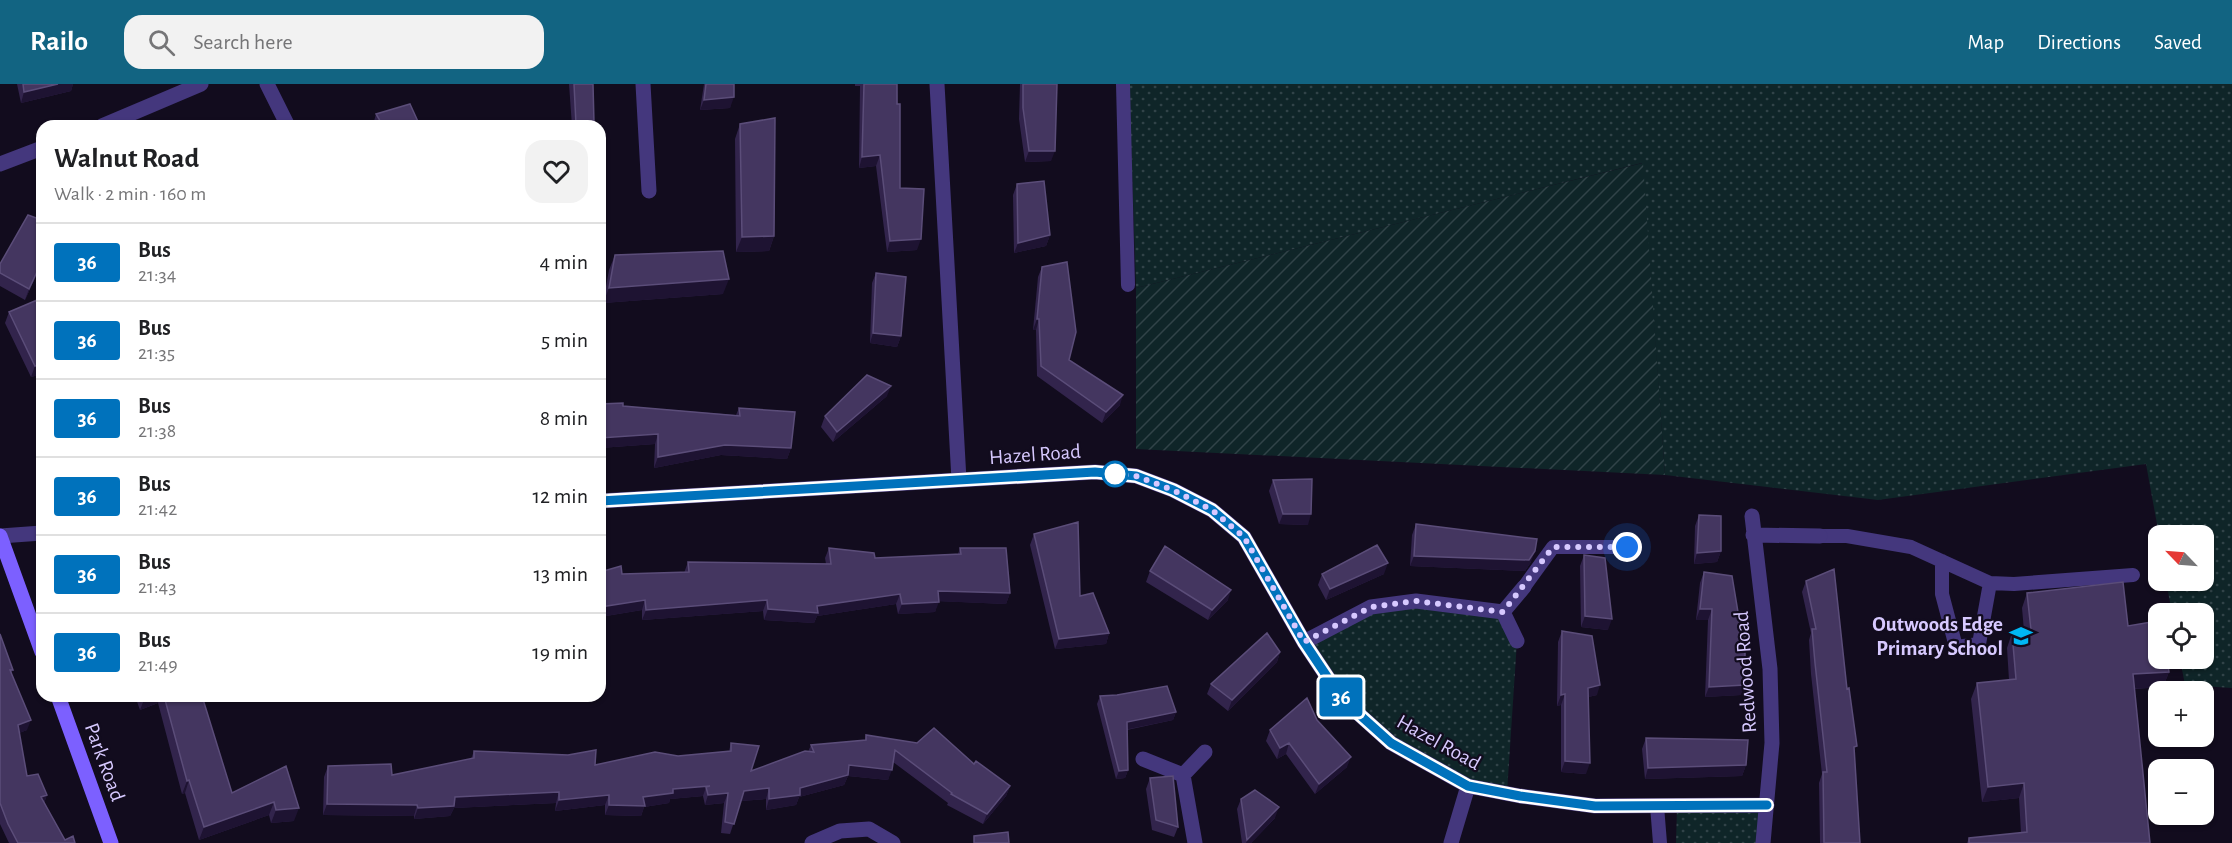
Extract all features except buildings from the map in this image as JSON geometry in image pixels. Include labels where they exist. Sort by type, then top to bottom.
[{"type":"street","points":[[116,120],[201,84]]},
{"type":"street","points":[[267,84],[285,120]]},
{"type":"street","points":[[643,84],[649,191]]},
{"type":"street","points":[[937,84],[959,480]]},
{"type":"street","points":[[0,164],[36,150]]},
{"type":"street","name":"Hazel Road","points":[[606,501],[1095,472],[1136,476],[1173,490],[1212,510],[1244,537],[1304,642],[1342,699],[1391,743],[1468,786],[1595,806],[1767,805]]},
{"type":"street","name":"Redwood Road","points":[[1752,516],[1770,669],[1772,742],[1763,843]]},
{"type":"street","points":[[36,533],[0,536],[36,635]]},
{"type":"street","points":[[1753,535],[1820,536]]},
{"type":"street","points":[[1503,612],[1524,587]]},
{"type":"street","points":[[1304,642],[1371,607],[1416,601],[1503,612]]},
{"type":"street","points":[[1503,612],[1517,640]]},
{"type":"street","name":"Park Road","points":[[60,702],[111,843]]},
{"type":"street","points":[[1183,776],[1205,752]]},
{"type":"street","points":[[1143,759],[1183,776]]},
{"type":"street","points":[[1183,776],[1195,843]]},
{"type":"street","points":[[1450,843],[1468,786]]},
{"type":"street","points":[[812,843],[840,831],[869,830],[893,843]]},
{"type":"lane","points":[[1123,84],[1128,285]]},
{"type":"lane","points":[[1820,536],[1848,536],[1911,548],[1990,583],[2014,584],[2133,575]]},
{"type":"lane","points":[[1524,587],[1553,547],[1627,547]]},
{"type":"lane","points":[[1942,561],[1942,594],[1956,647],[1979,644],[1990,583]]},
{"type":"lane","points":[[1657,806],[1660,843]]},
{"type":"green space","points":[[1129,84],[2232,84],[2232,688],[2214,687],[2214,681],[2184,681],[2182,669],[2214,669],[2214,603],[2170,603],[2168,591],[2214,591],[2214,525],[2157,525],[2146,464],[1878,500],[1665,475],[1642,163],[1136,288]]},
{"type":"green space","points":[[1643,163],[1665,475],[1136,449],[1136,288]]},
{"type":"green space","points":[[1416,601],[1503,612],[1517,641],[1507,793],[1468,786],[1391,743],[1342,699],[1304,642],[1371,607]]},
{"type":"green space","points":[[1767,805],[1763,843],[1676,843],[1677,806]]},
{"type":"bus line","name":"36","points":[[606,501],[1095,472],[1136,476],[1173,490],[1212,510],[1244,537],[1304,642],[1342,699],[1391,743],[1468,786],[1595,806],[1767,805]]},
{"type":"place","name":"Outwoods Edge Primary School","points":[[2021,636]]},
{"type":"route","points":[[1115,474],[1136,476],[1173,490],[1212,510],[1244,537],[1304,642],[1371,607],[1416,601],[1503,612],[1553,547],[1627,547]]}]
